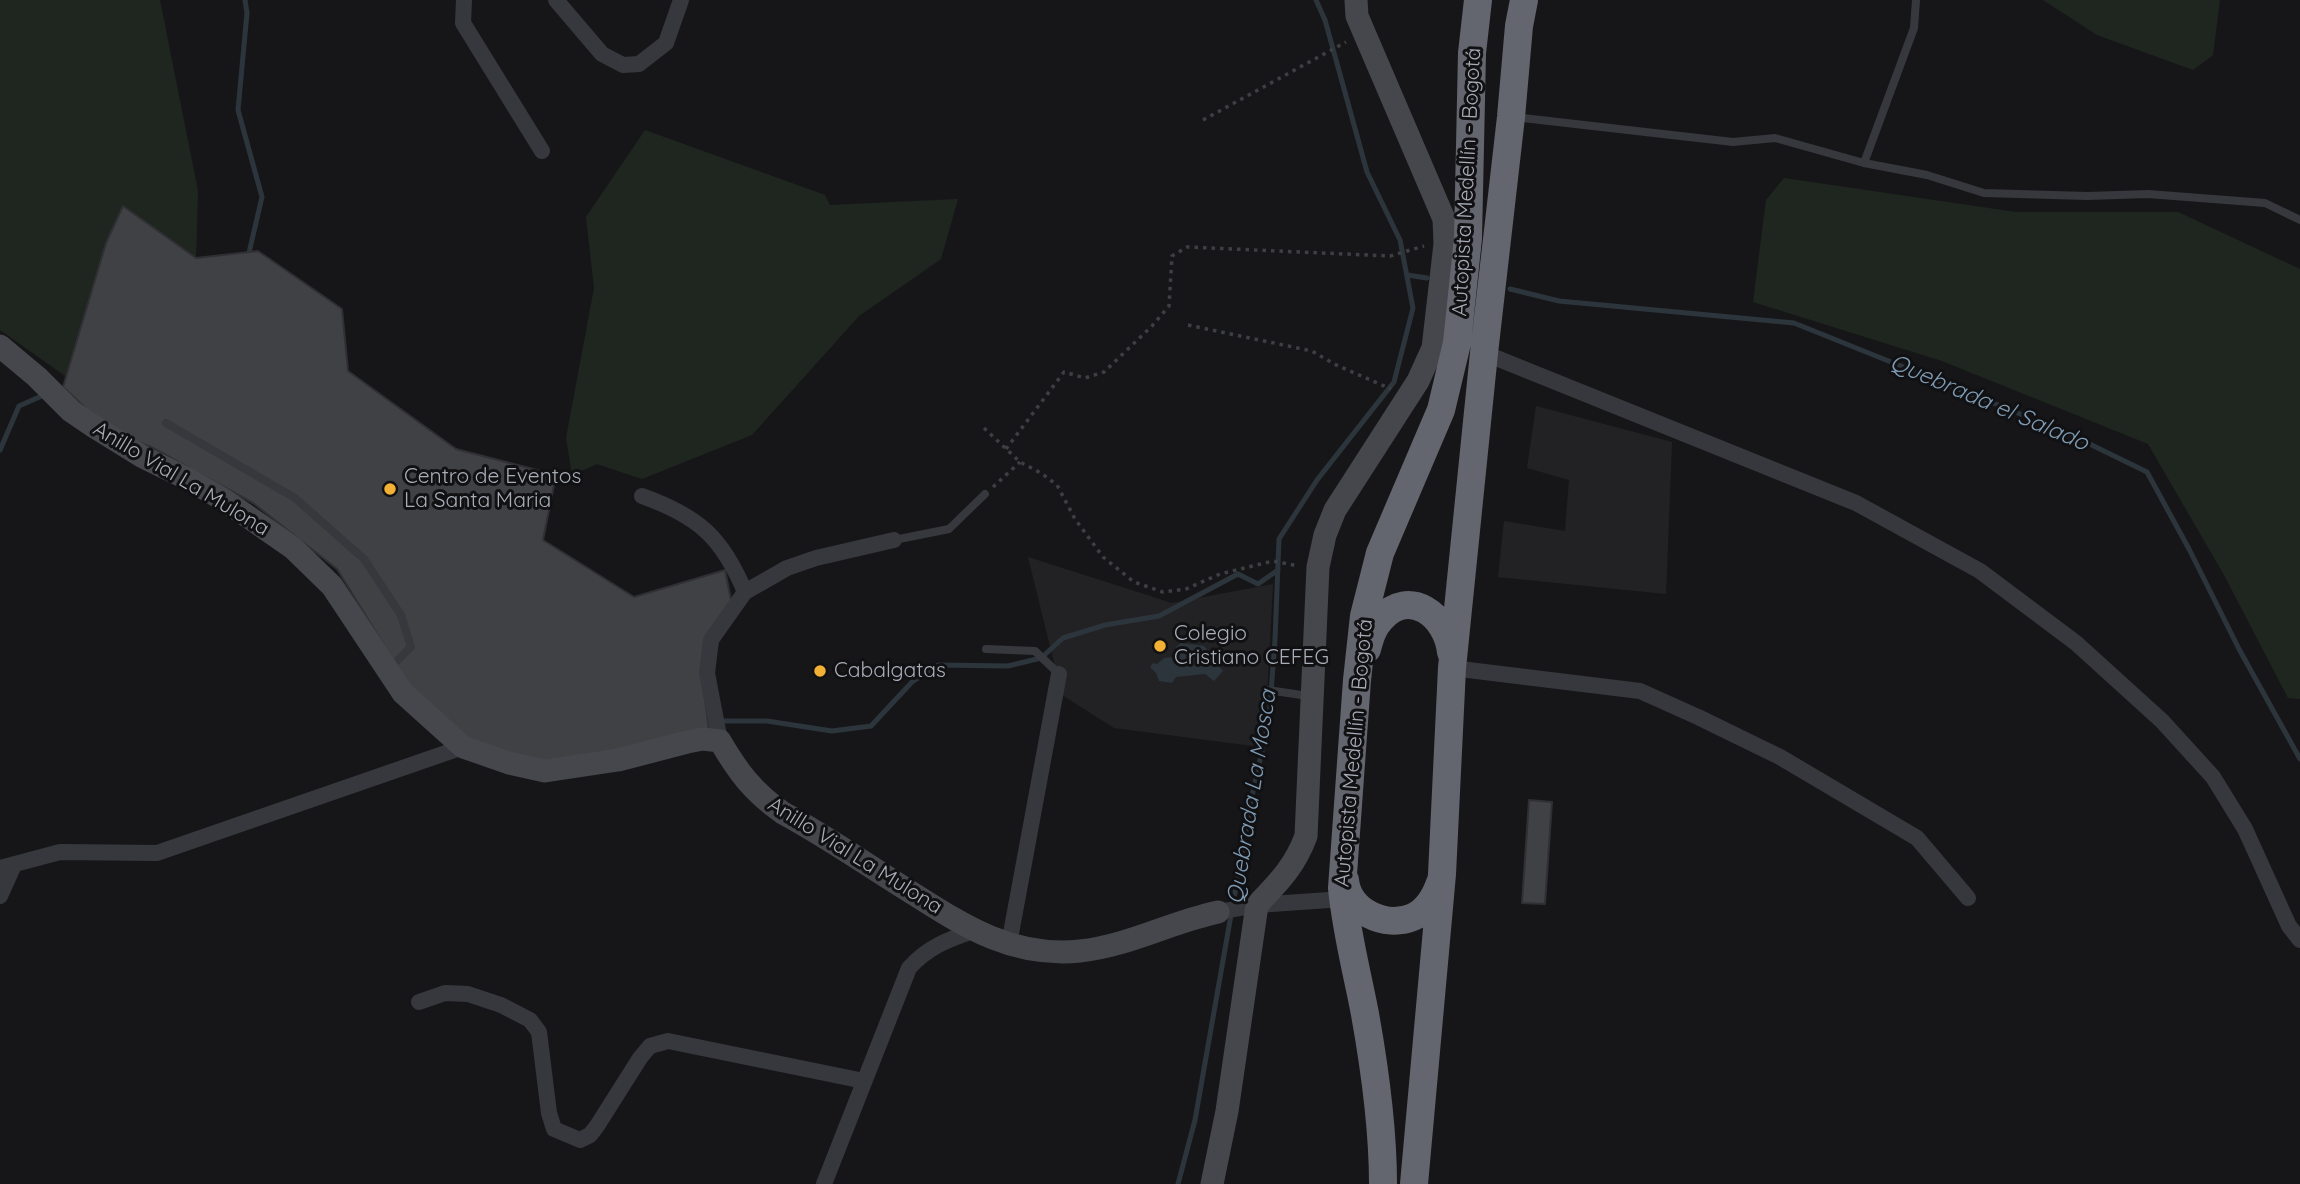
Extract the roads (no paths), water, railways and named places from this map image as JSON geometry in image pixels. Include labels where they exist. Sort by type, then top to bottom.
[{"type":"highway","name":"Autopista Medellín - Bogotá","points":[[1383,1184],[1379,1105],[1343,900],[1357,680],[1364,616],[1380,553],[1441,410],[1458,343],[1468,238],[1472,53],[1478,0]]},
{"type":"highway","name":"Autopista Medellín - Bogotá","points":[[1414,1184],[1443,874],[1452,668],[1519,26],[1524,0]]},
{"type":"highway","points":[[1357,680],[1374,627],[1383,616],[1400,607],[1422,608],[1435,615],[1446,628],[1452,668]]},
{"type":"highway","points":[[1343,867],[1346,887],[1356,905],[1373,917],[1393,921],[1414,916],[1430,904],[1443,874]]},
{"type":"street","points":[[464,0],[463,23],[542,151]]},
{"type":"street","points":[[555,0],[602,54],[623,65],[639,64],[666,43],[681,0]]},
{"type":"street","points":[[1238,908],[1280,881],[1298,858],[1306,836],[1304,695],[1318,568],[1325,535],[1335,510],[1418,382],[1427,365],[1437,326],[1445,244],[1444,219],[1361,24],[1356,0]]},
{"type":"street","name":"Anillo Vial La Mulona","points":[[0,346],[82,419],[144,457],[224,500],[293,548],[332,586],[387,671],[414,704],[463,747],[509,763],[545,771],[618,760],[687,742],[719,738],[740,775],[769,803],[973,931],[1009,944],[1061,953],[1083,951],[1105,947],[1193,917],[1238,908]]},
{"type":"street","points":[[1484,353],[1856,503],[1980,570],[2076,643],[2161,721],[2213,777],[2245,829],[2289,926],[2300,940]]},
{"type":"street","points":[[642,496],[689,517],[718,541],[734,566],[745,593]]},
{"type":"street","points":[[719,738],[707,673],[711,640],[745,593],[787,568],[816,558],[894,540]]},
{"type":"street","points":[[1452,668],[1640,691],[1780,757],[1917,838],[1968,898]]},
{"type":"street","points":[[1009,944],[1059,674]]},
{"type":"street","points":[[0,896],[7,867],[60,852],[147,855],[157,853],[463,747]]},
{"type":"street","points":[[1238,908],[1343,900]]},
{"type":"street","points":[[1212,1184],[1227,1111],[1238,908]]},
{"type":"street","points":[[824,1184],[909,968],[922,954],[942,941],[973,931]]},
{"type":"street","points":[[419,1002],[445,993],[468,994],[501,1005],[530,1020],[539,1032],[554,1129],[580,1140],[590,1135],[597,1126],[650,1046],[668,1041],[864,1081]]},
{"type":"lane","points":[[1864,163],[1914,28],[1916,0]]},
{"type":"lane","points":[[1511,117],[1733,142],[1775,138],[1864,163],[1927,175],[1984,193],[2087,196],[2148,194],[2265,203],[2300,220]]},
{"type":"lane","points":[[166,423],[295,498],[364,559],[401,614],[411,647],[387,671]]},
{"type":"lane","points":[[894,540],[949,529],[985,494]]},
{"type":"lane","points":[[986,649],[1035,651],[1059,674]]},
{"type":"lane","points":[[1268,690],[1304,695]]},
{"type":"waterway","points":[[245,0],[247,13],[238,110],[262,197],[248,257]]},
{"type":"waterway","name":"Quebrada La Mosca","points":[[1178,1184],[1195,1120],[1251,801],[1269,719],[1279,539],[1317,480],[1394,382],[1413,308],[1400,240],[1367,172],[1325,20],[1316,0]]},
{"type":"waterway","name":"Quebrada el Salado","points":[[1407,275],[1427,278]]},
{"type":"waterway","name":"Quebrada el Salado","points":[[1510,289],[1559,301],[1794,323],[2065,432],[2147,472],[2300,759]]},
{"type":"waterway","points":[[0,450],[19,406],[44,395]]},
{"type":"waterway","points":[[719,721],[767,721],[832,731],[871,726],[912,682],[938,665],[1008,666],[1041,658],[1063,638],[1105,625],[1159,616],[1238,574],[1258,584],[1278,570]]},
{"type":"place","name":"Centro de Eventos La Santa Maria","points":[[390,489]]},
{"type":"place","name":"Colegio Cristiano CEFEG","points":[[1160,646]]},
{"type":"place","name":"Cabalgatas","points":[[820,671]]}]
